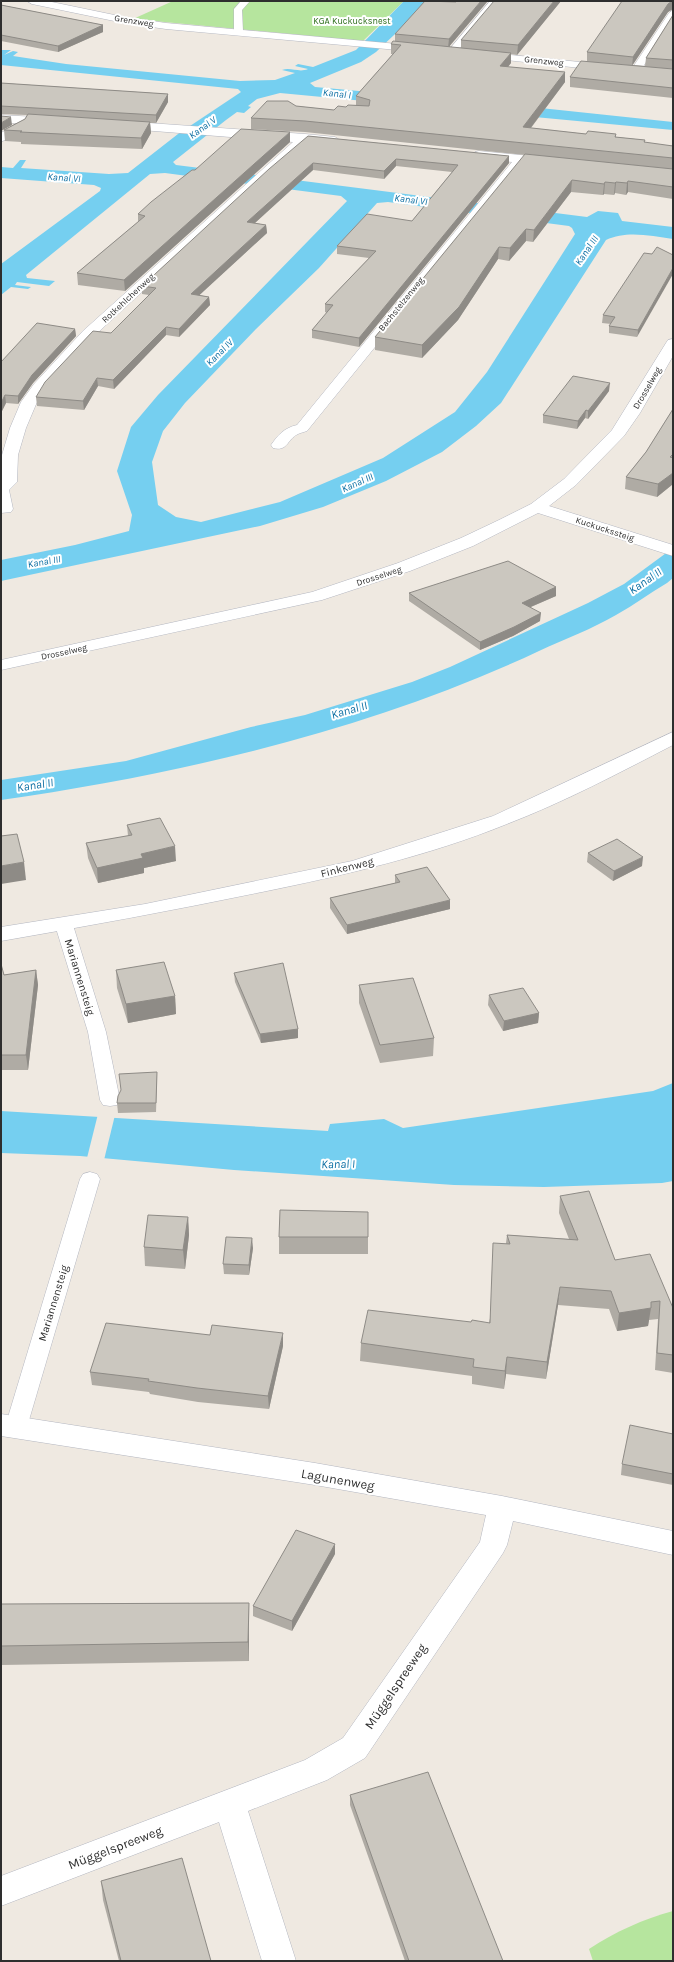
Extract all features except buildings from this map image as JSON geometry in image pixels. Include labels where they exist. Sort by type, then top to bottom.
[{"type":"street","name":"Grenzweg","points":[[32,1],[145,23],[651,72]]},
{"type":"street","points":[[1,119],[64,122]]},
{"type":"street","points":[[1,138],[21,126],[25,120]]},
{"type":"street","points":[[111,125],[220,131],[350,142]]},
{"type":"street","name":"Rotkehlchenweg","points":[[5,509],[1,489],[9,482],[10,455],[18,428],[29,402],[39,387],[88,334],[264,173],[305,138]]},
{"type":"street","points":[[470,154],[560,163]]},
{"type":"street","name":"Bachstelzenweg","points":[[279,445],[291,431],[302,428],[521,159]]},
{"type":"street","name":"Drosselweg","points":[[1,665],[316,596],[404,568],[467,542],[537,507],[570,482],[618,433],[632,413],[673,343]]},
{"type":"street","name":"Kuckuckssteig","points":[[537,507],[673,551]]},
{"type":"street","name":"Finkenweg","points":[[1,934],[64,925],[258,887],[343,869],[438,842],[500,820],[603,773],[673,738]]},
{"type":"street","name":"Lagunenweg","points":[[8,1426],[315,1474],[502,1507],[673,1543]]},
{"type":"street","name":"Müggelspreeweg","points":[[1,1891],[229,1802],[316,1770],[354,1748],[493,1545],[502,1507]]},
{"type":"street","points":[[229,1802],[279,1961]]},
{"type":"lane","points":[[237,32],[239,31],[238,9],[246,1]]},
{"type":"lane","points":[[451,53],[495,1]]},
{"type":"lane","points":[[636,70],[673,13]]},
{"type":"lane","name":"Mariannensteig","points":[[64,925],[97,1032],[110,1100]]},
{"type":"lane","name":"Mariannensteig","points":[[8,1426],[90,1179]]},
{"type":"green space","name":"KGA Kuckucksnest","points":[[173,1],[404,1],[363,41],[133,19]]},
{"type":"green space","points":[[673,1911],[673,1961],[593,1961],[589,1949],[640,1922]]},
{"type":"water","points":[[404,1],[430,1],[376,52],[361,62],[310,83],[315,87],[512,105],[673,122],[673,130],[280,93],[257,99],[248,106],[251,107],[244,113],[237,112],[173,162],[176,165],[587,217],[598,211],[618,213],[622,221],[673,227],[673,239],[631,234],[606,240],[501,403],[476,426],[442,452],[386,481],[323,507],[260,526],[1,581],[1,560],[75,545],[129,531],[132,515],[117,471],[131,427],[158,395],[347,201],[341,196],[165,173],[150,174],[26,275],[27,278],[55,281],[49,286],[17,282],[15,285],[31,287],[28,289],[11,287],[1,295],[1,264],[100,191],[101,188],[94,185],[1,178],[1,167],[13,168],[20,160],[26,160],[21,168],[109,174],[128,173],[178,134],[241,92],[238,89],[1,65],[1,50],[11,50],[4,55],[13,51],[18,52],[13,56],[66,64],[240,81],[275,80],[295,73],[282,70],[285,69],[308,69],[295,66],[298,64],[313,67],[356,50]],"holes":[[[388,202],[569,226],[575,234],[487,372],[455,412],[383,458],[280,502],[201,522],[176,517],[158,505],[152,462],[163,431],[185,403],[256,329],[319,268],[377,203]]]},
{"type":"water","name":"Kanal II","points":[[673,548],[673,578],[623,611],[588,629],[476,679],[410,704],[344,726],[207,762],[138,777],[1,800],[1,780],[126,761],[251,727],[305,715],[412,682],[450,667],[588,603],[624,584]]},
{"type":"water","name":"Kanal I","points":[[673,1083],[673,1181],[662,1183],[544,1187],[454,1185],[234,1170],[80,1156],[1,1153],[1,1111],[328,1131],[330,1124],[384,1119],[403,1128],[653,1091]]},
{"type":"pier","points":[[98,1114],[115,1115],[104,1160],[87,1158]]},
{"type":"water label","name":"Kanal V","points":[[202,127]]},
{"type":"water label","name":"Kanal VI","points":[[64,177]]},
{"type":"water label","name":"Kanal VI","points":[[411,199]]},
{"type":"water label","name":"Kanal III","points":[[586,250]]},
{"type":"water label","name":"Kanal IV","points":[[219,352]]},
{"type":"water label","name":"Kanal III","points":[[357,482]]},
{"type":"water label","name":"Kanal III","points":[[44,561]]}]
